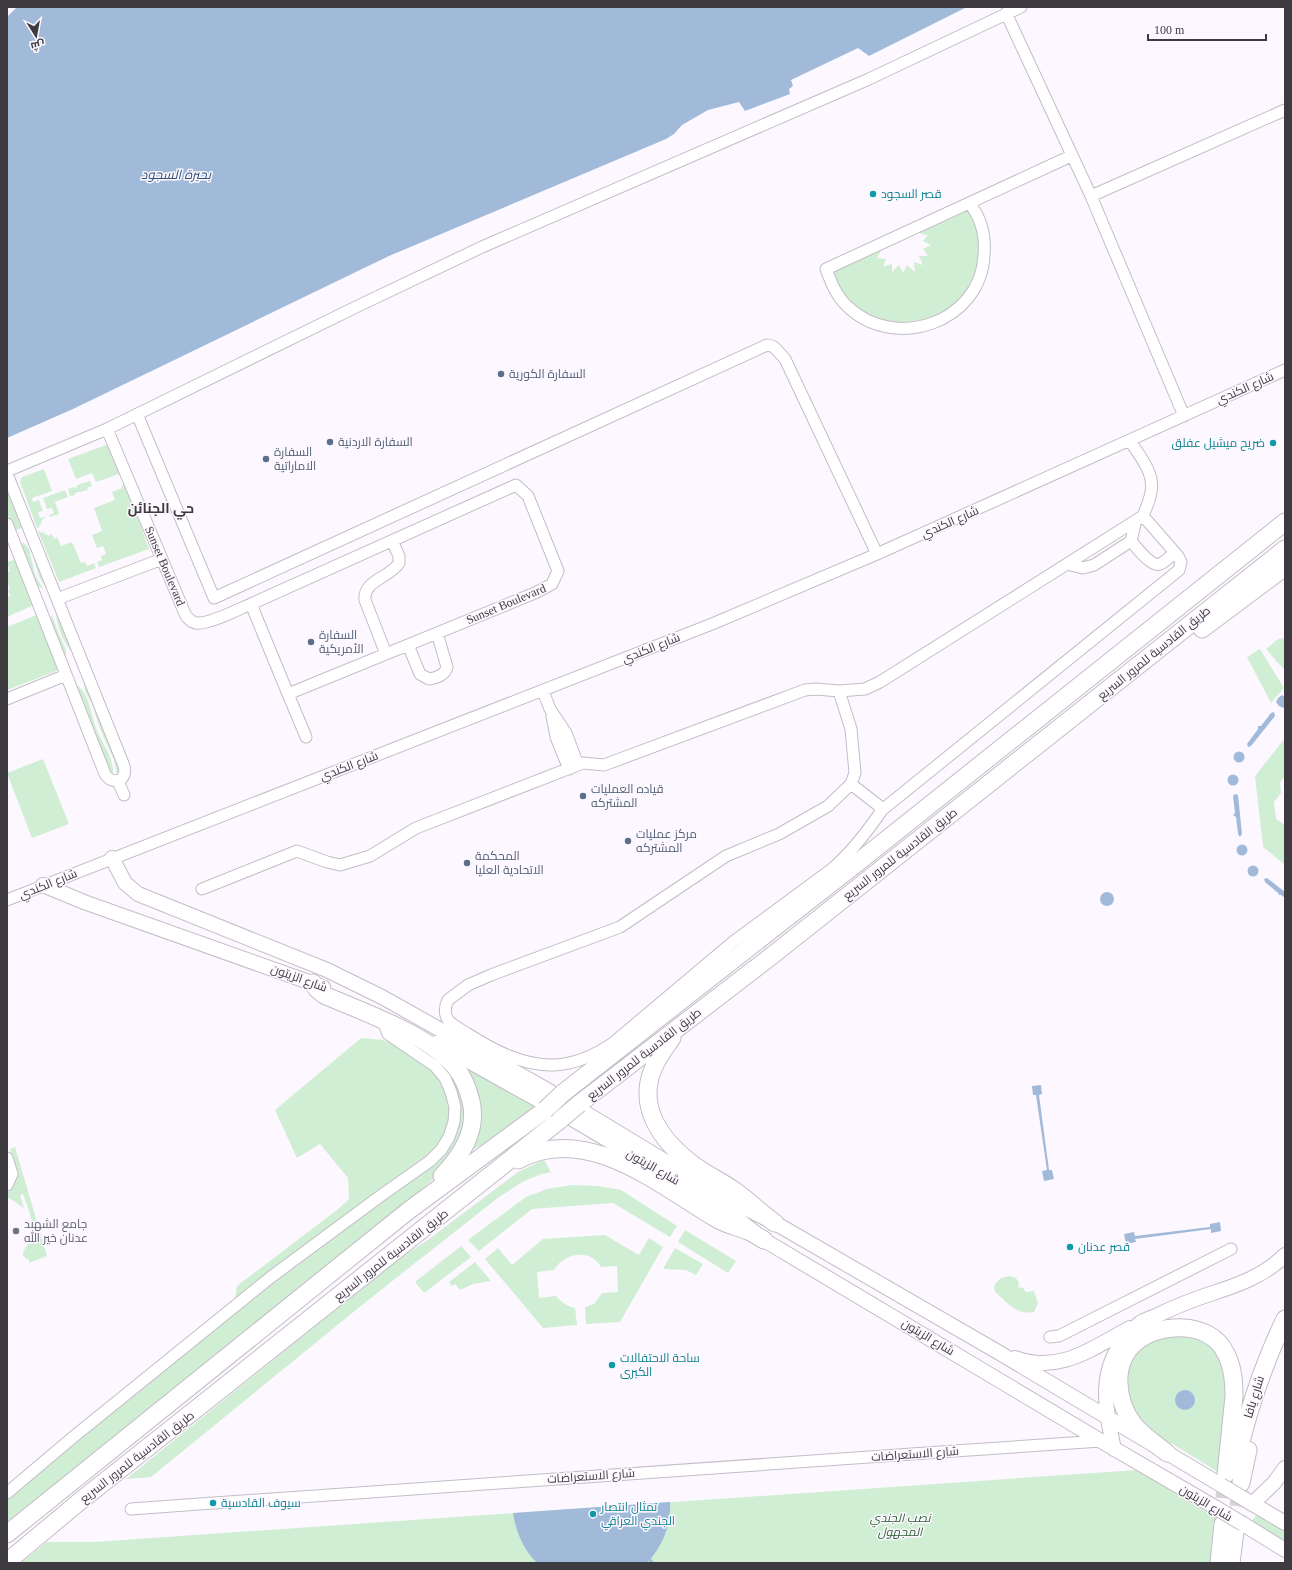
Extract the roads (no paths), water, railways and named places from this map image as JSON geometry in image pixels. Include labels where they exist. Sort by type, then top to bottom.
[{"type":"highway","name":"طريق القادسية للمرور السريع","points":[[7,1534],[557,1093],[857,863],[1285,522]]},
{"type":"highway","name":"طريق القادسية للمرور السريع","points":[[7,1562],[79,1502],[492,1175],[575,1114],[682,1025],[1285,549]]},
{"type":"highway","points":[[1078,713],[1176,648],[1285,567]]},
{"type":"highway","points":[[313,982],[317,989],[324,995],[377,1010],[403,1030],[435,1049],[457,1069],[468,1091],[472,1106],[472,1121],[464,1148],[457,1160],[408,1211]]},
{"type":"highway","points":[[682,1025],[658,1058],[652,1070],[649,1083],[651,1114],[658,1130],[682,1157],[734,1191],[775,1223]]},
{"type":"highway","points":[[492,1175],[521,1158],[549,1150],[566,1148],[581,1149],[617,1160],[719,1220],[759,1236]]},
{"type":"highway","name":"شارع يافا","points":[[1230,1480],[1263,1369],[1285,1319]]},
{"type":"highway","points":[[1166,1453],[1135,1425],[1129,1415],[1119,1390],[1118,1375],[1127,1352],[1136,1342],[1149,1334],[1164,1329],[1189,1328],[1214,1338],[1225,1350],[1231,1366],[1234,1396],[1230,1480]]},
{"type":"highway","name":"شارع يافا","points":[[1230,1480],[1260,1409],[1285,1341]]},
{"type":"highway","points":[[1218,1563],[1230,1524]]},
{"type":"highway","points":[[1230,1524],[1231,1563]]},
{"type":"main road","name":"شارع الزيتون","points":[[112,858],[125,883],[138,894],[327,970],[377,1010],[542,1105]]},
{"type":"main road","name":"شارع الزيتون","points":[[43,885],[84,902],[313,982]]},
{"type":"main road","name":"شارع الزيتون","points":[[377,1010],[557,1093]]},
{"type":"main road","name":"شارع الزيتون","points":[[575,1114],[731,1201],[775,1223],[998,1352],[1166,1453],[1230,1480],[1253,1504],[1285,1524]]},
{"type":"main road","name":"شارع الزيتون","points":[[575,1114],[725,1209],[759,1236],[1070,1422],[1230,1524],[1285,1550]]},
{"type":"main road","points":[[759,1236],[745,1222],[744,1215],[750,1213],[760,1215]]},
{"type":"main road","points":[[998,1352],[1022,1360],[1043,1363],[1061,1362],[1081,1355],[1179,1305],[1252,1278],[1266,1271],[1285,1255]]},
{"type":"main road","points":[[1114,1449],[1107,1418],[1105,1396],[1108,1369],[1119,1345],[1140,1324]]},
{"type":"main road","points":[[1070,1422],[1081,1418],[1085,1411],[1084,1404]]},
{"type":"main road","points":[[1285,1465],[1285,1476]]},
{"type":"main road","points":[[1230,1524],[1245,1520],[1246,1514],[1251,1510],[1253,1504],[1274,1483],[1285,1468]]},
{"type":"street","points":[[7,524],[105,774],[108,779],[118,781],[124,776],[124,766],[7,472],[107,429],[482,247],[870,79],[1021,7]]},
{"type":"street","points":[[1006,13],[1071,156],[1091,196],[1184,416]]},
{"type":"street","points":[[1091,196],[1285,110]]},
{"type":"street","points":[[970,203],[980,222],[985,242],[984,262],[980,277],[969,297],[959,308],[946,318],[928,325],[910,329],[887,326],[866,320],[847,306],[833,288],[826,269],[1071,156]]},
{"type":"street","points":[[137,414],[214,598],[767,345],[772,346],[785,359],[877,554]]},
{"type":"street","name":"شارع الكندي","points":[[7,900],[705,627],[877,554],[1285,370]]},
{"type":"street","name":"Sunset Boulevard","points":[[107,429],[186,616],[191,622],[198,624],[251,604],[516,485],[528,496],[558,571],[552,584],[535,593],[288,694]]},
{"type":"street","points":[[1067,564],[1083,568],[1094,565],[1131,542],[1152,492],[1151,479],[1147,468],[1130,441]]},
{"type":"street","points":[[839,691],[853,739],[855,773],[851,784],[828,806],[779,834],[726,856],[620,927],[468,985],[448,1000],[445,1011],[449,1020],[487,1046],[524,1061],[541,1065],[567,1064],[583,1060],[613,1044],[733,942],[846,857],[882,810],[1179,570],[1181,562],[1175,553],[1140,518]]},
{"type":"street","points":[[202,889],[297,852],[340,864],[370,856],[416,828],[583,763],[604,765],[805,690],[816,689],[839,691],[865,689],[880,682],[1140,518]]},
{"type":"street","points":[[12,538],[30,531]]},
{"type":"street","points":[[386,654],[365,600],[365,596],[368,588],[395,568],[399,563],[400,560],[392,541]]},
{"type":"street","points":[[1131,542],[1156,565],[1159,565],[1175,553]]},
{"type":"street","points":[[56,598],[162,559]]},
{"type":"street","points":[[40,605],[40,599],[45,594],[52,594],[56,598]]},
{"type":"street","points":[[251,604],[306,737]]},
{"type":"street","points":[[408,645],[420,674],[429,679],[436,677],[444,672],[447,667],[437,633]]},
{"type":"street","points":[[7,699],[66,675],[69,666],[72,663],[76,662],[84,667]]},
{"type":"street","points":[[543,691],[550,709],[556,737],[574,767]]},
{"type":"street","points":[[118,781],[124,795]]},
{"type":"street","points":[[851,784],[878,805],[882,810]]},
{"type":"street","points":[[7,1493],[72,1438],[265,1281],[430,1161],[441,1150],[449,1137],[454,1122],[454,1107],[451,1092],[445,1078],[435,1066],[388,1034],[377,1010]]},
{"type":"street","points":[[7,1158],[12,1174],[7,1185]]},
{"type":"street","points":[[1050,1337],[1059,1336],[1231,1249]]},
{"type":"street","name":"شارع الاستعراضات","points":[[131,1509],[1101,1441]]},
{"type":"water","name":"بحيرة السجود","points":[[17,7],[967,7],[869,56],[858,48],[791,80],[793,86],[789,89],[790,94],[745,111],[739,102],[708,110],[682,125],[674,134],[666,139],[389,256],[73,409],[7,438],[7,17]]},
{"type":"water","points":[[1282,695],[1285,697],[1285,706],[1283,708],[1276,702]]},
{"type":"water","points":[[1274,712],[1275,716],[1251,746],[1248,747],[1247,744],[1258,729],[1258,726],[1261,726],[1271,713]]},
{"type":"water","points":[[1237,752],[1241,752],[1243,753],[1243,761],[1237,762],[1234,759],[1234,755]]},
{"type":"water","points":[[1231,775],[1235,775],[1237,776],[1237,784],[1231,785],[1228,782],[1228,778]]},
{"type":"water","points":[[1235,794],[1238,795],[1242,834],[1240,837],[1238,834],[1236,817],[1233,815],[1235,813],[1233,796]]},
{"type":"water","points":[[1240,845],[1244,845],[1246,846],[1246,854],[1240,855],[1237,852],[1237,848]]},
{"type":"water","points":[[1251,866],[1255,866],[1257,867],[1257,875],[1251,876],[1248,873],[1248,869]]},
{"type":"water","points":[[1267,878],[1285,892],[1285,898],[1279,895],[1265,882],[1264,879]]},
{"type":"water","points":[[1104,892],[1110,892],[1114,896],[1114,902],[1110,906],[1104,906],[1100,902],[1100,896]]},
{"type":"water","points":[[1041,1085],[1042,1094],[1039,1095],[1049,1170],[1052,1170],[1054,1179],[1044,1181],[1042,1171],[1047,1170],[1036,1095],[1033,1095],[1032,1086]]},
{"type":"water","points":[[1220,1222],[1221,1231],[1211,1233],[1211,1229],[1135,1239],[1136,1242],[1126,1244],[1124,1234],[1134,1232],[1135,1236],[1210,1227],[1210,1224]]},
{"type":"water","points":[[1185,1390],[1192,1393],[1195,1400],[1192,1407],[1185,1410],[1178,1407],[1175,1400],[1178,1393]]},
{"type":"water","points":[[670,1502],[669,1519],[665,1535],[657,1550],[647,1563],[537,1563],[532,1558],[521,1540],[513,1513]]},
{"type":"waterway","points":[[650,1560],[653,1563]]},
{"type":"tunnel","points":[[1222,1523],[1226,1474]]},
{"type":"tunnel","points":[[1235,1531],[1241,1483]]},
{"type":"place","name":"قصر السجود","points":[[873,194]]},
{"type":"place","name":"السفارة الكورية","points":[[501,374]]},
{"type":"place","name":"السفارة الاردنية","points":[[330,442]]},
{"type":"place","name":"ضريح ميشيل عفلق","points":[[1273,443]]},
{"type":"place","name":"السفارة الاماراتية","points":[[266,459]]},
{"type":"place","name":"السفارة الأمريكية","points":[[311,642]]},
{"type":"place","name":"قياده العمليات المشتركه","points":[[583,796]]},
{"type":"place","name":"مركز عمليات المشتركه","points":[[628,841]]},
{"type":"place","name":"المحكمة الاتحادية العليا","points":[[467,863]]},
{"type":"place","name":"جامع الشهيد عدنان خير الله","points":[[16,1231]]},
{"type":"place","name":"قصر عدنان","points":[[1070,1247]]},
{"type":"place","name":"ساحة الاحتفالات الكبرى","points":[[612,1365]]},
{"type":"place","name":"سيوف القادسية","points":[[213,1503]]},
{"type":"place","name":"تمثال انتصار الجندي العراقي","points":[[593,1514]]},
{"type":"district","name":"حي الجنائن","points":[[161,508]]},
{"type":"park label","name":"نصب الجندي المجهول","points":[[900,1525]]}]
